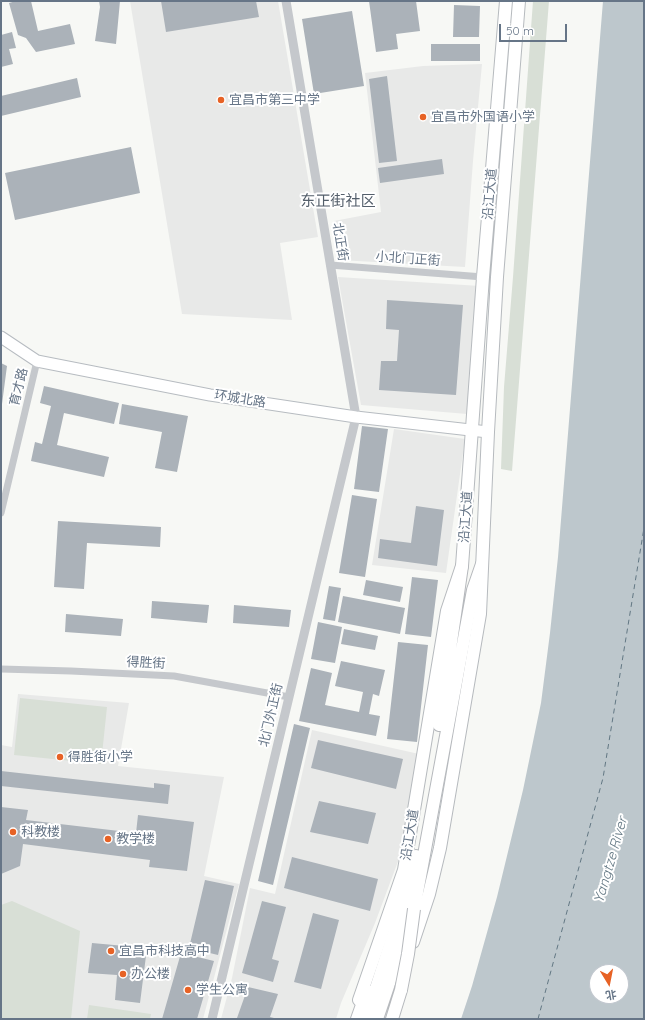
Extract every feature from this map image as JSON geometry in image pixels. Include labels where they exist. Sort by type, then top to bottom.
[{"type":"main road","name":"沿江大道","points":[[352,1019],[404,870],[447,611],[462,566],[483,277],[506,1]]},
{"type":"main road","name":"沿江大道","points":[[386,1019],[429,894],[440,848],[479,621],[497,277],[519,1]]},
{"type":"main road","name":"环城北路","points":[[1,338],[37,361],[210,395],[356,417],[488,432]]},
{"type":"main road","points":[[378,1019],[408,907],[473,590],[482,564]]},
{"type":"main road","points":[[392,1019],[403,983],[408,954],[408,907],[442,711],[462,566]]},
{"type":"main road","points":[[357,1019],[388,932],[408,907]]},
{"type":"main road","points":[[366,1019],[408,907]]},
{"type":"street","name":"北正街","points":[[286,1],[356,417]]},
{"type":"street","name":"小北门正街","points":[[330,265],[483,277]]},
{"type":"street","name":"育才路","points":[[1,513],[37,361]]},
{"type":"street","name":"北门外正街","points":[[212,1019],[356,417]]},
{"type":"street","name":"得胜街","points":[[1,670],[71,671],[174,676],[289,697]]},
{"type":"shaded area","name":"宜昌市第三中学","points":[[130,1],[278,1],[318,237],[280,243],[292,320],[182,314]]},
{"type":"shaded area","points":[[533,1],[549,1],[512,471],[501,469],[504,387]]},
{"type":"shaded area","points":[[482,64],[465,267],[339,260],[334,221],[381,212],[365,73],[423,66]]},
{"type":"shaded area","points":[[338,277],[480,286],[467,414],[361,405]]},
{"type":"shaded area","points":[[394,429],[465,439],[446,573],[372,565]]},
{"type":"shaded area","name":"宜昌市科技高中","points":[[18,694],[129,703],[118,766],[224,777],[204,876],[239,884],[203,1019],[1,1019],[1,745],[12,747]]},
{"type":"shaded area","points":[[20,698],[107,707],[101,764],[14,755]]},
{"type":"shaded area","points":[[312,730],[428,756],[403,848],[375,923],[341,1003],[336,1019],[221,1019],[232,978],[250,888],[275,894]]},
{"type":"shaded area","points":[[12,901],[80,931],[71,1019],[1,1019],[1,905]]},
{"type":"shaded area","points":[[89,1005],[151,1014],[150,1019],[87,1019]]},
{"type":"water","name":"Yangtze River","points":[[603,1],[644,1],[644,1019],[461,1019],[472,986],[497,897],[523,790],[541,703],[558,557]]},
{"type":"building","points":[[16,1],[31,1],[38,31],[70,24],[75,44],[36,52],[26,38],[18,35],[9,3]]},
{"type":"building","points":[[99,1],[120,1],[116,44],[95,41],[100,7]]},
{"type":"building","points":[[161,1],[256,1],[259,17],[166,32]]},
{"type":"building","points":[[369,1],[416,1],[420,31],[396,34],[398,49],[376,52]]},
{"type":"building","points":[[454,5],[480,6],[479,37],[453,37]]},
{"type":"building","points":[[352,11],[364,86],[314,94],[302,19]]},
{"type":"building","points":[[12,32],[16,48],[9,49],[13,64],[1,67],[1,35]]},
{"type":"building","points":[[431,44],[480,44],[480,61],[431,61]]},
{"type":"building","points":[[387,76],[397,161],[379,163],[369,79]]},
{"type":"building","points":[[77,78],[81,97],[1,116],[1,96]]},
{"type":"building","points":[[131,147],[140,193],[15,220],[5,173]]},
{"type":"building","points":[[442,159],[444,174],[380,183],[378,168]]},
{"type":"building","points":[[387,300],[463,305],[456,395],[379,390],[381,361],[397,361],[399,330],[386,329]]},
{"type":"building","points":[[1,363],[7,366],[2,404],[1,404]]},
{"type":"building","points":[[44,386],[119,403],[114,424],[64,413],[57,445],[109,457],[104,477],[31,461],[35,442],[42,444],[51,406],[40,403]]},
{"type":"building","points":[[122,404],[188,416],[177,472],[155,468],[162,432],[119,424]]},
{"type":"building","points":[[362,426],[388,429],[379,492],[354,489]]},
{"type":"building","points":[[352,495],[377,499],[365,577],[339,573]]},
{"type":"building","points":[[416,506],[444,510],[437,566],[378,558],[380,539],[411,543]]},
{"type":"building","points":[[58,521],[161,527],[160,547],[87,543],[84,589],[54,587]]},
{"type":"building","points":[[412,577],[438,580],[431,637],[405,634]]},
{"type":"building","points":[[366,580],[403,587],[400,602],[363,595]]},
{"type":"building","points":[[329,586],[341,588],[335,621],[323,619]]},
{"type":"building","points":[[343,596],[405,608],[400,634],[338,622]]},
{"type":"building","points":[[152,601],[209,605],[207,623],[151,618]]},
{"type":"building","points":[[234,605],[291,610],[289,627],[233,623]]},
{"type":"building","points":[[66,614],[123,619],[121,636],[65,632]]},
{"type":"building","points":[[318,622],[342,627],[335,663],[311,659]]},
{"type":"building","points":[[344,629],[378,636],[375,650],[341,644]]},
{"type":"building","points":[[398,642],[428,645],[417,742],[387,739]]},
{"type":"building","points":[[341,661],[385,670],[379,696],[373,694],[369,714],[380,716],[376,736],[299,721],[311,668],[332,673],[325,705],[359,712],[363,692],[335,686]]},
{"type":"building","points":[[294,724],[310,728],[273,885],[258,881]]},
{"type":"building","points":[[318,740],[403,759],[396,789],[311,768]]},
{"type":"building","name":"教学楼","points":[[1,771],[154,788],[154,783],[170,785],[168,804],[1,786]]},
{"type":"building","points":[[319,801],[376,813],[368,844],[310,832]]},
{"type":"building","name":"教学楼","points":[[1,807],[28,810],[26,820],[136,833],[138,815],[194,822],[187,871],[149,867],[150,860],[23,844],[20,866],[1,874]]},
{"type":"building","points":[[292,857],[378,879],[370,911],[284,888]]},
{"type":"building","points":[[205,880],[234,886],[218,955],[189,948]]},
{"type":"building","points":[[262,901],[286,907],[272,959],[279,961],[273,982],[242,973]]},
{"type":"building","points":[[313,913],[339,920],[321,989],[294,982]]},
{"type":"building","name":"办公楼","points":[[92,943],[147,948],[140,1003],[115,1000],[117,975],[88,973]]},
{"type":"building","name":"学生公寓","points":[[181,953],[214,961],[197,1019],[162,1019]]},
{"type":"building","points":[[248,987],[278,994],[270,1017],[278,1019],[237,1018]]},
{"type":"ferry route","points":[[538,1019],[603,778],[644,528]]},
{"type":"place","name":"宜昌市第三中学","points":[[221,100]]},
{"type":"place","name":"宜昌市外国语小学","points":[[423,117]]},
{"type":"place","name":"得胜街小学","points":[[60,757]]},
{"type":"place","name":"科教楼","points":[[13,832]]},
{"type":"place","name":"教学楼","points":[[108,839]]},
{"type":"place","name":"宜昌市科技高中","points":[[111,951]]},
{"type":"place","name":"办公楼","points":[[123,974]]},
{"type":"place","name":"学生公寓","points":[[188,990]]},
{"type":"district","name":"东正街社区","points":[[338,201]]}]
